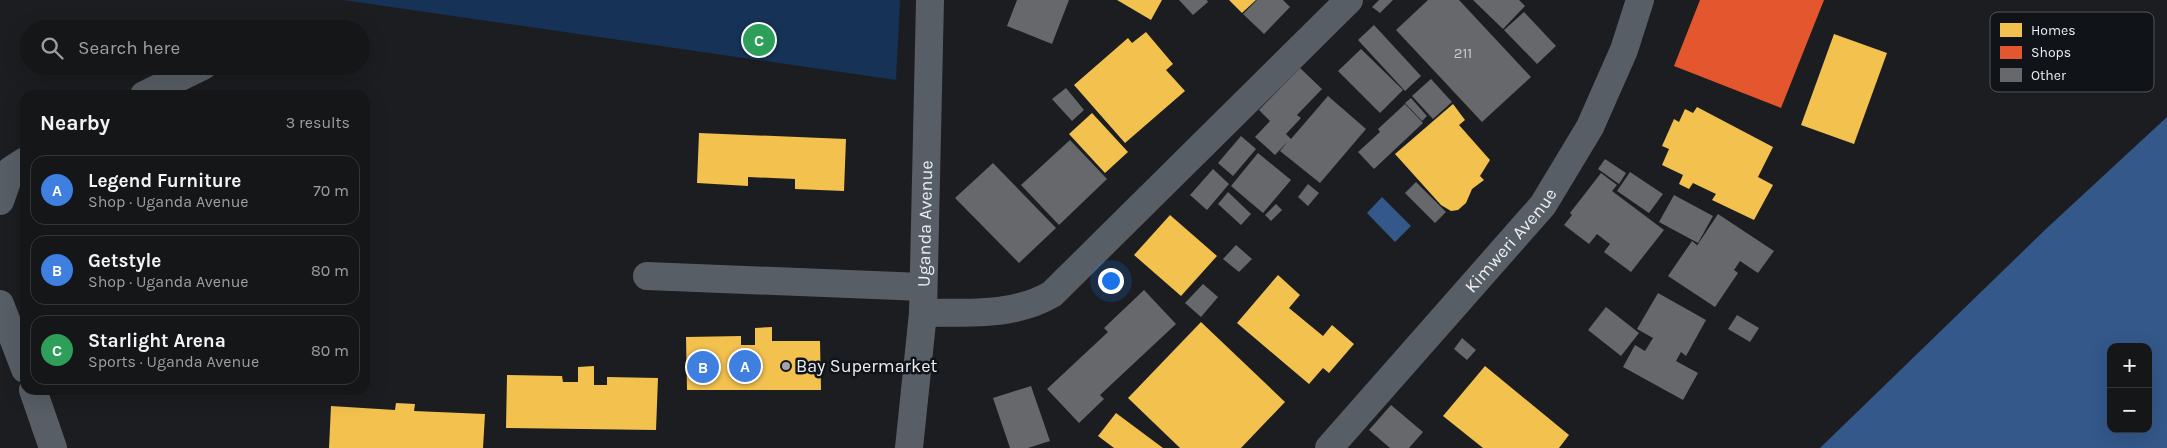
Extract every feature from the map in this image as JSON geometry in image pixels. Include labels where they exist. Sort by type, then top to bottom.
[{"type":"street","name":"Uganda Avenue","points":[[909,448],[923,300],[930,0]]},
{"type":"street","points":[[647,276],[923,300],[979,312],[1016,309],[1039,302],[1052,294],[1349,0]]},
{"type":"street","name":"Kimweri Avenue","points":[[1329,448],[1544,205],[1590,127],[1624,50],[1640,0]]},
{"type":"street","points":[[154,90],[185,75]]},
{"type":"street","points":[[0,201],[11,170],[20,164]]},
{"type":"street","points":[[0,304],[20,356]]},
{"type":"street","points":[[35,395],[53,448]]},
{"type":"shaded area","points":[[343,0],[900,0],[896,80]]},
{"type":"shaded area","points":[[2167,117],[2167,448],[1820,448],[2047,228]]},
{"type":"shaded area","points":[[1382,197],[1411,226],[1395,242],[1367,213]]},
{"type":"building: Homes","points":[[1117,0],[1162,0],[1151,20]]},
{"type":"building: Homes","points":[[1229,0],[1256,0],[1242,13]]},
{"type":"building: Homes","points":[[1146,32],[1173,64],[1166,70],[1185,91],[1125,143],[1074,85],[1128,38],[1132,43]]},
{"type":"building: Homes","points":[[1834,34],[1887,53],[1854,144],[1801,125]]},
{"type":"building: Homes","points":[[1453,104],[1465,120],[1459,125],[1490,160],[1480,176],[1484,180],[1472,189],[1466,203],[1458,210],[1451,211],[1441,205],[1395,154]]},
{"type":"building: Homes","points":[[1697,107],[1773,147],[1758,177],[1773,185],[1754,220],[1712,200],[1716,194],[1693,183],[1689,189],[1679,184],[1683,175],[1662,165],[1669,149],[1662,146],[1674,119],[1679,122],[1685,109],[1693,113]]},
{"type":"building: Homes","points":[[1092,113],[1128,152],[1105,173],[1069,134]]},
{"type":"building: Homes","points":[[699,133],[846,139],[844,191],[795,189],[795,179],[748,177],[748,186],[697,183]]},
{"type":"building: Homes","points":[[1170,215],[1217,256],[1181,296],[1134,255]]},
{"type":"building: Homes","points":[[1278,275],[1300,295],[1289,308],[1323,336],[1332,325],[1354,344],[1329,373],[1323,368],[1309,384],[1237,323]]},
{"type":"building: Homes","points":[[1201,322],[1285,402],[1241,448],[1180,448],[1128,398]]},
{"type":"building: Homes","points":[[772,327],[772,341],[820,341],[821,390],[687,390],[686,337],[741,336],[741,345],[755,345],[755,328]]},
{"type":"building: Homes","points":[[594,366],[594,385],[607,385],[607,377],[658,378],[656,430],[506,428],[507,375],[562,376],[563,382],[578,382],[578,367]]},
{"type":"building: Homes","points":[[1485,366],[1569,435],[1559,448],[1483,448],[1443,416]]},
{"type":"building: Homes","points":[[396,403],[415,404],[414,411],[485,414],[483,448],[329,448],[331,406],[395,410]]},
{"type":"building: Homes","points":[[1116,413],[1163,448],[1114,448],[1098,436]]},
{"type":"building: Shops","points":[[1700,0],[1824,0],[1781,108],[1674,66]]},
{"type":"building: Other","points":[[1017,0],[1069,0],[1052,44],[1007,26]]},
{"type":"building: Other","points":[[1179,0],[1207,0],[1208,2],[1193,15]]},
{"type":"building: Other","points":[[1257,0],[1283,0],[1290,7],[1264,34],[1243,14]]},
{"type":"building: Other","points":[[1379,0],[1393,0],[1380,13],[1372,7]]},
{"type":"building: Other","points":[[1428,0],[1459,0],[1531,77],[1482,122],[1396,30]]},
{"type":"building: Other","points":[[1473,0],[1519,0],[1525,6],[1503,29]]},
{"type":"building: Other","points":[[1524,12],[1556,46],[1537,64],[1504,30]]},
{"type":"building: Other","points":[[1374,25],[1421,76],[1405,91],[1358,40]]},
{"type":"building: Other","points":[[1361,49],[1403,90],[1380,113],[1338,71]]},
{"type":"building: Other","points":[[1300,68],[1322,89],[1297,115],[1301,118],[1286,134],[1291,139],[1328,96],[1366,129],[1320,183],[1280,151],[1288,141],[1275,155],[1255,137],[1270,121],[1259,110]]},
{"type":"building: Other","points":[[1431,79],[1452,102],[1433,119],[1412,96]]},
{"type":"building: Other","points":[[1066,88],[1084,110],[1072,121],[1052,99]]},
{"type":"building: Other","points":[[1411,98],[1427,116],[1422,121],[1405,103]]},
{"type":"building: Other","points":[[1405,104],[1423,123],[1374,169],[1358,152],[1380,132],[1378,129]]},
{"type":"building: Other","points":[[1241,136],[1256,149],[1233,176],[1218,163]]},
{"type":"building: Other","points":[[1070,140],[1107,179],[1059,225],[1021,185]]},
{"type":"building: Other","points":[[1258,153],[1291,180],[1263,213],[1231,186]]},
{"type":"building: Other","points":[[1605,159],[1626,173],[1619,184],[1598,169]]},
{"type":"building: Other","points":[[993,163],[1056,228],[1019,263],[955,198]]},
{"type":"building: Other","points":[[1213,169],[1229,184],[1207,210],[1190,195]]},
{"type":"building: Other","points":[[1630,172],[1663,194],[1649,213],[1617,191]]},
{"type":"building: Other","points":[[1601,173],[1617,185],[1612,191],[1664,230],[1631,272],[1604,252],[1610,244],[1597,234],[1589,244],[1564,225],[1572,215],[1570,213]]},
{"type":"building: Other","points":[[1416,182],[1446,212],[1435,223],[1405,193]]},
{"type":"building: Other","points":[[1308,184],[1319,193],[1308,206],[1298,197]]},
{"type":"building: Other","points":[[1228,192],[1251,214],[1241,225],[1218,204]]},
{"type":"building: Other","points":[[1674,195],[1713,216],[1698,243],[1659,222]]},
{"type":"building: Other","points":[[1276,204],[1282,210],[1271,221],[1265,215]]},
{"type":"building: Other","points":[[1718,214],[1774,251],[1758,273],[1740,261],[1734,270],[1738,273],[1715,307],[1668,276],[1692,241],[1697,245],[1696,247]]},
{"type":"building: Other","points":[[1236,245],[1252,259],[1239,272],[1223,259]]},
{"type":"building: Other","points":[[1203,284],[1218,297],[1201,317],[1185,303]]},
{"type":"building: Other","points":[[1144,290],[1176,324],[1100,395],[1104,399],[1079,423],[1047,389],[1108,332],[1104,328]]},
{"type":"building: Other","points":[[1658,293],[1706,320],[1686,356],[1681,352],[1676,361],[1698,373],[1683,400],[1623,367],[1635,345],[1645,351],[1653,338],[1637,329]]},
{"type":"building: Other","points":[[1606,307],[1639,333],[1621,356],[1588,330]]},
{"type":"building: Other","points":[[1737,315],[1759,328],[1750,342],[1728,329]]},
{"type":"building: Other","points":[[1462,338],[1476,350],[1467,360],[1454,349]]},
{"type":"building: Other","points":[[1031,386],[1050,441],[1028,448],[1010,448],[993,398]]},
{"type":"building: Other","points":[[1391,405],[1423,432],[1409,448],[1390,448],[1369,430]]},
{"type":"place","name":"Starlight Arena","points":[[759,40]]},
{"type":"place","name":"Legend Furniture","points":[[745,366]]},
{"type":"place","name":"Bay Supermarket","points":[[786,366]]},
{"type":"place","name":"Getstyle","points":[[703,367]]}]
